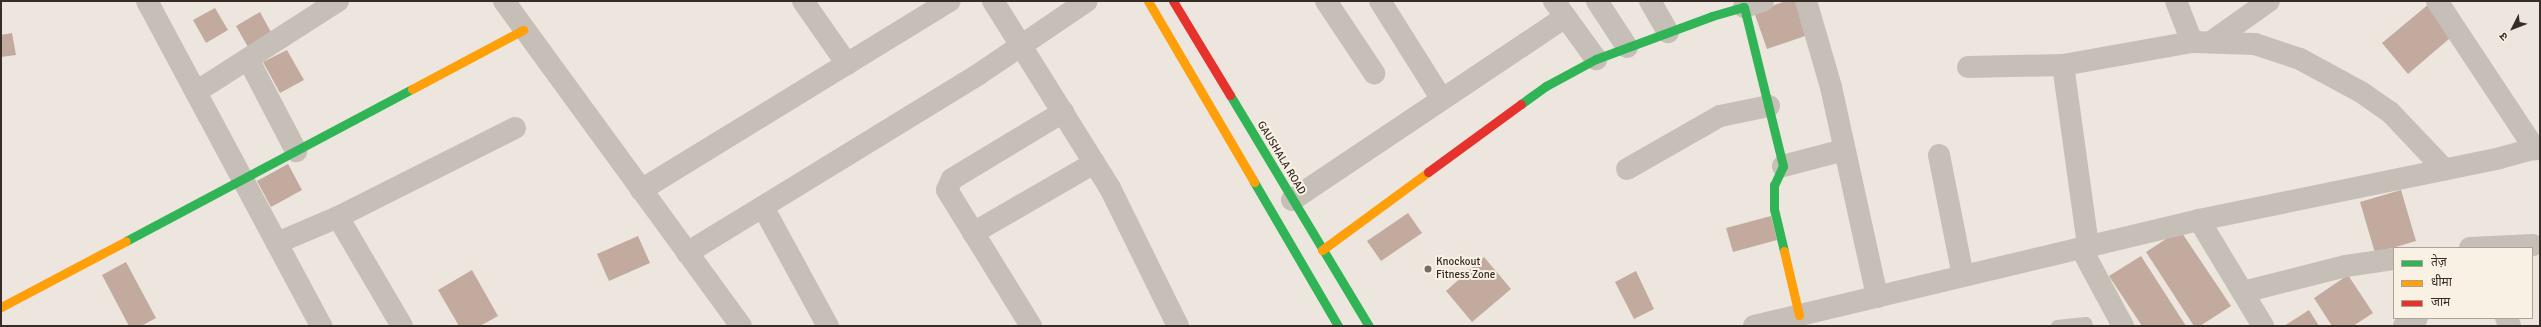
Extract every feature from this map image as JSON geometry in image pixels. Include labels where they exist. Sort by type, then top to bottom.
[{"type":"street","points":[[147,1],[321,326]]},
{"type":"street","points":[[196,92],[338,1]]},
{"type":"street","points":[[504,1],[523,30],[741,326]]},
{"type":"street","points":[[803,1],[847,64]]},
{"type":"street","points":[[641,190],[950,1]]},
{"type":"street","points":[[993,1],[1110,188],[1178,326]]},
{"type":"street","points":[[688,253],[1021,46],[1087,1]]},
{"type":"street","points":[[1148,1],[1338,326]]},
{"type":"street","name":"GAUSHALA ROAD","points":[[1173,1],[1322,250],[1365,325]]},
{"type":"street","points":[[1326,1],[1374,73]]},
{"type":"street","points":[[1380,1],[1441,98]]},
{"type":"street","points":[[1597,1],[1627,47]]},
{"type":"street","points":[[1650,1],[1668,32]]},
{"type":"street","points":[[1806,1],[1830,87],[1876,297]]},
{"type":"street","points":[[2176,1],[2202,42]]},
{"type":"street","points":[[2202,42],[2269,1]]},
{"type":"street","points":[[1754,326],[2199,220],[2537,148],[2437,1]]},
{"type":"street","points":[[1322,250],[1546,86],[1596,59],[1668,32],[1754,4],[1769,106],[1782,166],[1774,185],[1774,209],[1799,315]]},
{"type":"street","points":[[1292,200],[1441,98],[1559,9],[1596,59]]},
{"type":"street","points":[[1,307],[243,180],[523,30]]},
{"type":"street","points":[[1968,67],[2064,65],[2202,42],[2256,44],[2300,59],[2361,92],[2390,112],[2444,169]]},
{"type":"street","points":[[248,59],[296,151]]},
{"type":"street","points":[[2064,65],[2085,247],[2123,326]]},
{"type":"street","points":[[1627,169],[1720,116],[1769,106]]},
{"type":"street","points":[[1031,326],[947,190],[952,179],[1062,112]]},
{"type":"street","points":[[277,243],[338,217],[515,128]]},
{"type":"street","points":[[1782,166],[1844,150]]},
{"type":"street","points":[[1939,155],[1963,276]]},
{"type":"street","points":[[973,233],[1094,163]]},
{"type":"street","points":[[764,207],[828,326]]},
{"type":"street","points":[[338,217],[402,326]]},
{"type":"street","points":[[2199,220],[2263,326]]},
{"type":"street","points":[[2491,247],[2534,245]]},
{"type":"street","points":[[2243,292],[2346,266],[2393,259]]},
{"type":"street","points":[[2404,326],[2415,319]]},
{"type":"lane","points":[[2057,326],[2086,323],[2087,326]]},
{"type":"building","points":[[1786,1],[1796,1],[1808,35],[1767,49],[1754,12]]},
{"type":"building","points":[[2430,3],[2456,33],[2408,74],[2382,43]]},
{"type":"building","points":[[215,8],[228,30],[206,43],[193,20]]},
{"type":"building","points":[[260,12],[272,34],[248,47],[236,26]]},
{"type":"building","points":[[12,33],[16,55],[1,57],[1,35]]},
{"type":"building","points":[[287,50],[304,80],[280,93],[263,62]]},
{"type":"building","points":[[288,164],[302,190],[271,207],[257,181]]},
{"type":"building","points":[[2401,190],[2416,241],[2375,253],[2360,202]]},
{"type":"building","points":[[1408,213],[1422,233],[1381,261],[1367,241]]},
{"type":"building","points":[[1771,216],[1777,240],[1733,252],[1726,228]]},
{"type":"building","points":[[2180,230],[2231,306],[2200,326],[2194,326],[2146,252]]},
{"type":"building","points":[[638,236],[650,263],[609,281],[597,254]]},
{"type":"building","points":[[2141,256],[2186,326],[2142,326],[2109,276]]},
{"type":"building","points":[[1484,257],[1511,289],[1472,322],[1446,291]]},
{"type":"building","points":[[126,262],[156,318],[141,326],[129,326],[102,275]]},
{"type":"building","points":[[472,270],[498,316],[480,326],[459,326],[438,290]]},
{"type":"building","points":[[1636,271],[1654,309],[1634,319],[1615,282]]},
{"type":"building","points":[[2348,275],[2373,313],[2353,326],[2332,326],[2314,298]]},
{"type":"building","points":[[2309,310],[2319,326],[2284,326]]},
{"type":"traffic: fast","points":[[1521,104],[1546,86],[1596,59],[1712,16],[1744,7],[1783,166],[1774,185],[1774,209],[1784,251]]},
{"type":"traffic: fast","points":[[126,241],[412,89]]},
{"type":"traffic: fast","points":[[1230,95],[1369,326]]},
{"type":"traffic: fast","points":[[1254,182],[1338,326]]},
{"type":"traffic: slow","points":[[1148,1],[1254,182]]},
{"type":"traffic: slow","points":[[412,89],[523,30]]},
{"type":"traffic: slow","points":[[1322,250],[1428,172]]},
{"type":"traffic: slow","points":[[1,307],[126,241]]},
{"type":"traffic: slow","points":[[1784,251],[1799,315]]},
{"type":"traffic: jam","points":[[1173,1],[1230,95]]},
{"type":"traffic: jam","points":[[1428,172],[1521,104]]},
{"type":"place","name":"Knockout Fitness Zone","points":[[1428,269]]}]
